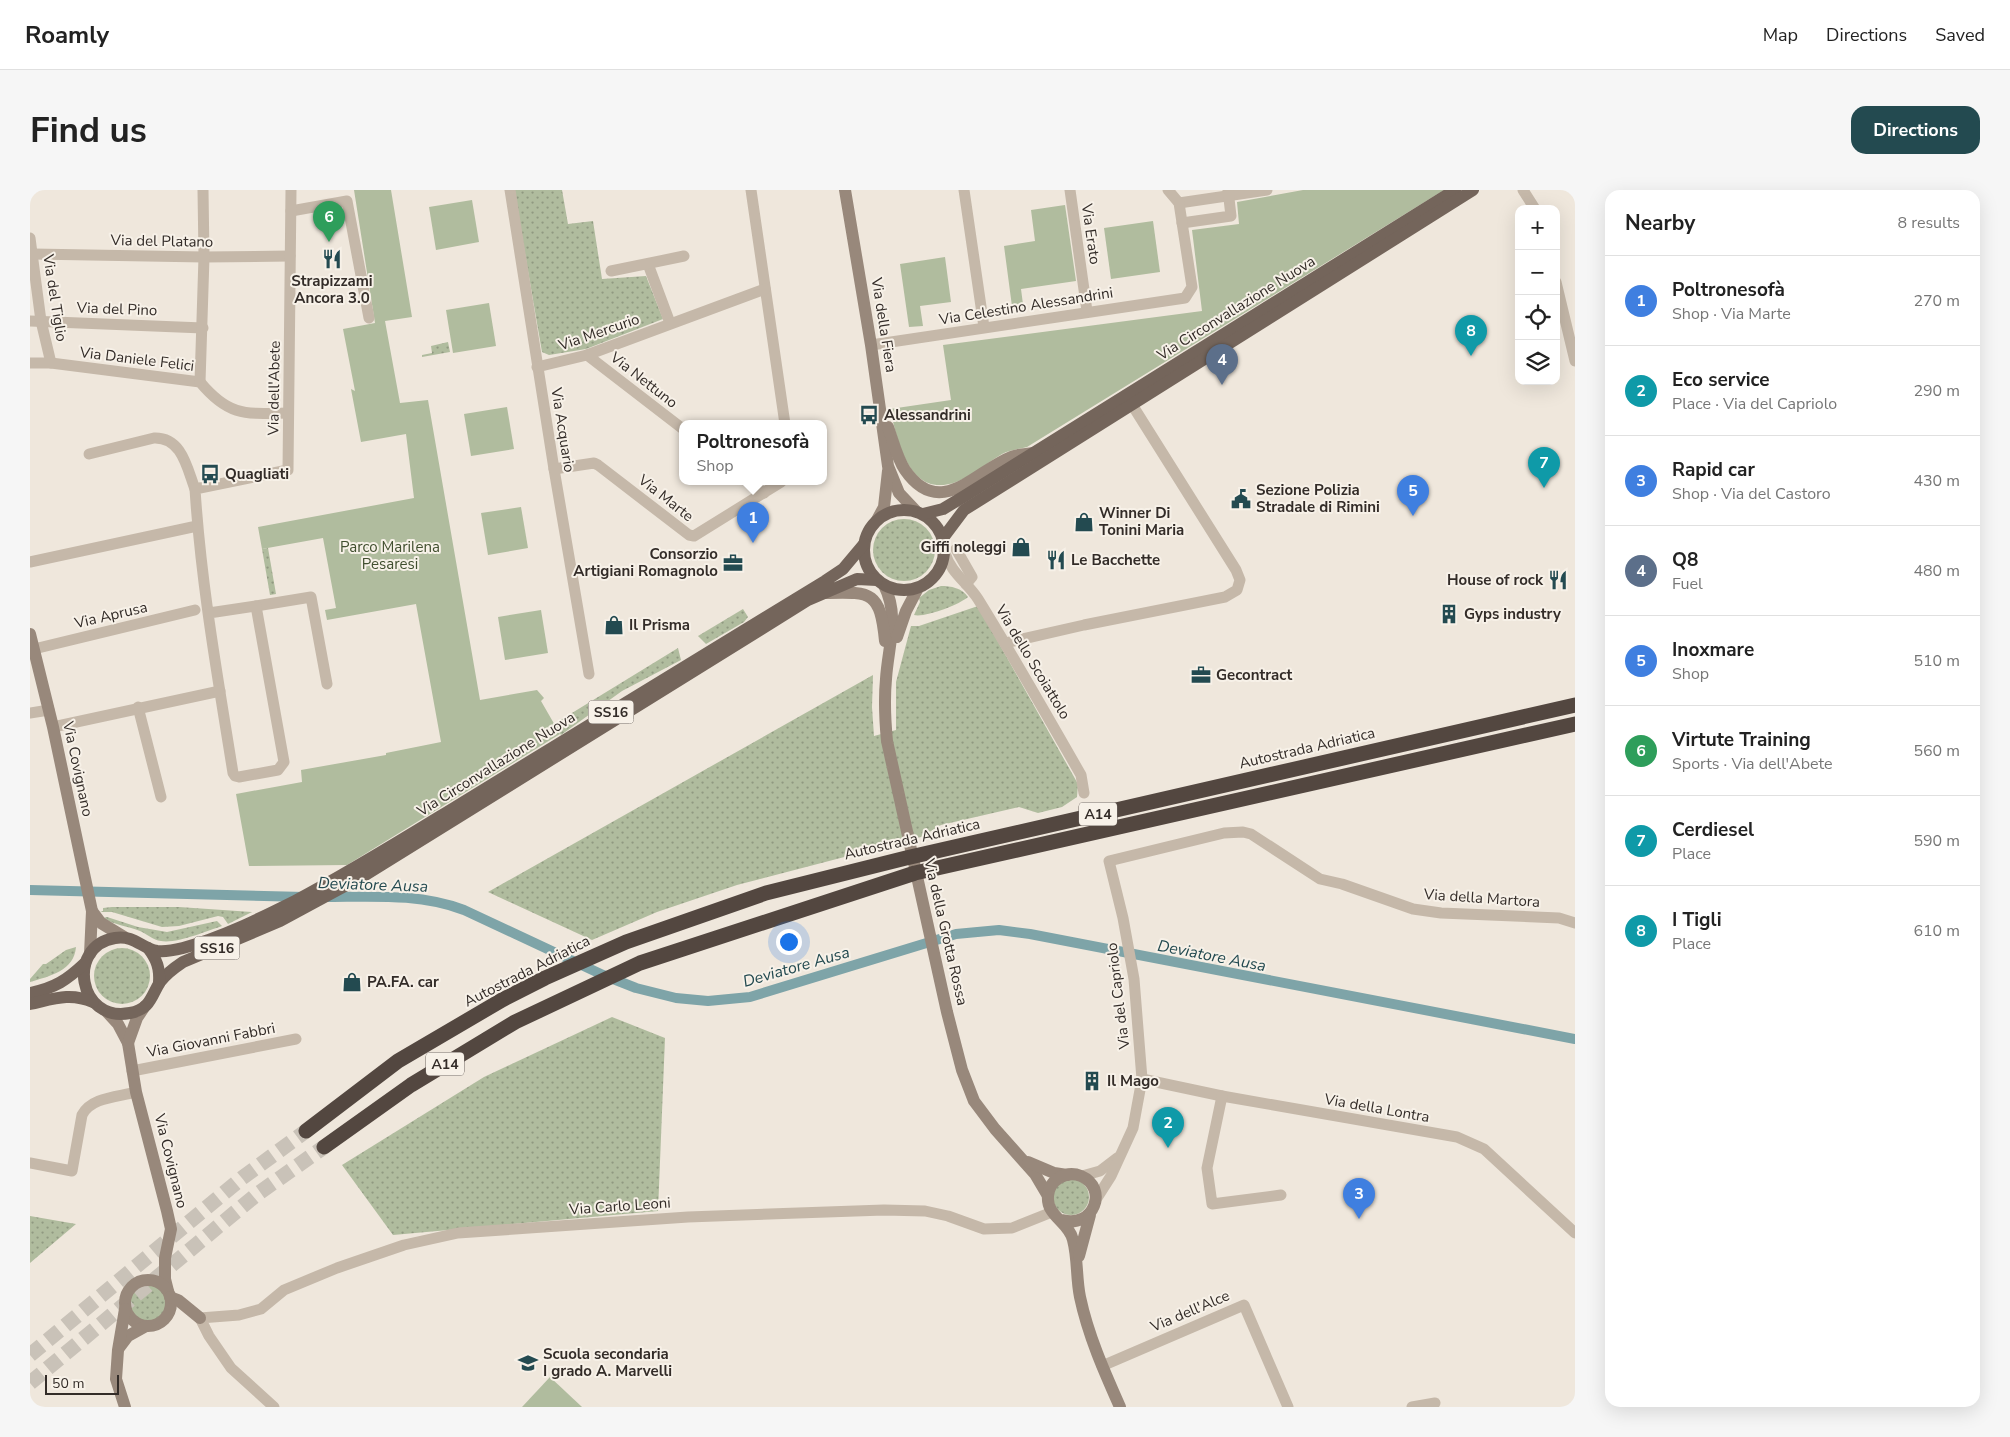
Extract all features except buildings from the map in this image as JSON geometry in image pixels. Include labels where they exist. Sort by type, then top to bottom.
[{"type":"highway","name":"Autostrada Adriatica","points":[[306,1131],[398,1061],[502,1000],[545,978],[626,942],[766,893],[906,858],[1575,705]]},
{"type":"highway","name":"A14","points":[[324,1147],[411,1085],[515,1022],[640,963],[915,873],[1575,724]]},
{"type":"main road","name":"Via Circonvallazione Nuova","points":[[124,937],[137,940],[148,948],[157,951],[185,948],[268,915],[351,872],[843,569],[864,544],[867,535],[877,520],[895,510],[920,513],[944,509],[1455,190]]},
{"type":"main road","name":"Via Circonvallazione Nuova","points":[[943,538],[964,510],[1131,403],[1473,190]]},
{"type":"main road","points":[[918,588],[928,583],[937,575],[950,551],[932,520],[920,513]]},
{"type":"main road","points":[[864,544],[866,564],[881,582]]},
{"type":"main road","name":"Via Circonvallazione Nuova","points":[[145,1006],[154,996],[159,984],[169,972],[183,962],[280,921],[367,874],[821,593],[858,579],[881,582],[895,589],[907,590],[918,588]]},
{"type":"main road","points":[[30,993],[57,986],[71,977],[99,944],[111,939],[124,937]]},
{"type":"main road","points":[[148,948],[158,964],[159,984]]},
{"type":"main road","points":[[88,958],[83,973],[84,983],[93,1002]]},
{"type":"main road","points":[[30,1004],[70,996],[80,996],[107,1012],[120,1014],[134,1012],[145,1006]]},
{"type":"street","points":[[200,382],[204,257],[203,190]]},
{"type":"street","name":"Via dell'Abete","points":[[195,489],[288,470],[291,190]]},
{"type":"street","name":"Via Acquario","points":[[510,190],[537,367],[589,674]]},
{"type":"street","points":[[751,190],[784,420]]},
{"type":"street","name":"Via della Fiera","points":[[845,190],[871,345],[888,466],[884,507],[877,520]]},
{"type":"street","points":[[964,190],[984,327]]},
{"type":"street","name":"Via Erato","points":[[1070,190],[1087,311]]},
{"type":"street","points":[[1168,190],[1179,203],[1182,223],[1231,216],[1229,193]]},
{"type":"street","points":[[1179,203],[1229,193],[1267,190]]},
{"type":"street","points":[[1523,190],[1533,205]]},
{"type":"street","points":[[1534,190],[1536,205]]},
{"type":"street","points":[[291,211],[348,201],[369,318]]},
{"type":"street","name":"Via Celestino Alessandrini","points":[[871,345],[1087,311],[1185,298],[1192,287],[1182,223]]},
{"type":"street","name":"Via del Tiglio","points":[[30,238],[33,254],[36,321],[51,363]]},
{"type":"street","name":"Via del Platano","points":[[33,254],[204,257],[290,256]]},
{"type":"street","points":[[611,271],[684,256]]},
{"type":"street","points":[[648,264],[670,323]]},
{"type":"street","name":"Via Mercurio","points":[[537,367],[587,354],[765,289]]},
{"type":"street","points":[[1559,295],[1575,361]]},
{"type":"street","name":"Via del Pino","points":[[36,321],[202,328]]},
{"type":"street","name":"Via Nettuno","points":[[587,354],[679,426]]},
{"type":"street","name":"Via Daniele Felici","points":[[30,363],[51,363],[200,382],[213,397],[231,410],[256,414],[288,413]]},
{"type":"street","points":[[1005,643],[1084,625],[1226,597],[1237,590],[1240,580],[1236,570],[1131,403]]},
{"type":"street","name":"Via Circonvallazione Nuova","points":[[880,408],[904,468],[915,482],[933,491],[944,491],[963,486],[1011,457],[1034,453]]},
{"type":"street","points":[[89,454],[163,437],[178,447],[195,489],[197,526],[232,773],[238,777],[278,770],[284,762],[272,686],[256,606]]},
{"type":"street","name":"Via Marte","points":[[554,469],[594,463],[689,535],[694,536],[777,485]]},
{"type":"street","name":"Via della Fiera","points":[[888,466],[899,494],[920,513]]},
{"type":"street","points":[[754,485],[764,493]]},
{"type":"street","points":[[30,562],[197,526]]},
{"type":"street","name":"Via dello Scoiattolo","points":[[950,551],[952,569],[976,597],[1005,643],[1081,774],[1084,793]]},
{"type":"street","name":"Via della Grotta Rossa","points":[[881,582],[891,602],[894,617],[888,663],[885,721],[891,764],[947,1012],[962,1070],[974,1101],[995,1129],[1023,1159],[1043,1185],[1048,1196]]},
{"type":"street","name":"Via della Grotta Rossa","points":[[888,663],[906,611],[918,588]]},
{"type":"street","points":[[821,593],[851,592],[863,594],[874,600],[881,609],[888,663]]},
{"type":"street","points":[[209,613],[310,596],[327,684]]},
{"type":"street","name":"Via Aprusa","points":[[34,649],[195,610]]},
{"type":"street","name":"Via Covignano","points":[[30,634],[53,727],[92,911],[88,958]]},
{"type":"street","points":[[53,727],[138,707],[220,691]]},
{"type":"street","points":[[138,707],[161,797]]},
{"type":"street","points":[[30,713],[49,710]]},
{"type":"street","name":"Via della Martora","points":[[1109,861],[1224,833],[1243,832],[1251,834],[1320,879],[1342,884],[1413,909],[1441,913],[1559,918],[1575,923]]},
{"type":"street","name":"Via del Capriolo","points":[[1095,1201],[1111,1176],[1133,1128],[1142,1079],[1132,973],[1123,918],[1109,861]]},
{"type":"street","points":[[92,911],[101,923],[124,937]]},
{"type":"street","name":"Via Covignano","points":[[128,1043],[137,1018],[145,1006]]},
{"type":"street","name":"Via Covignano","points":[[107,1012],[118,1024],[128,1043],[136,1092],[168,1211],[170,1229],[169,1244],[165,1258],[164,1279],[169,1294]]},
{"type":"street","name":"Via Giovanni Fabbri","points":[[132,1071],[296,1039]]},
{"type":"street","name":"Via della Lontra","points":[[1142,1079],[1222,1096],[1457,1137],[1484,1149],[1575,1233]]},
{"type":"street","points":[[30,1163],[72,1171],[82,1115],[85,1108],[93,1103],[136,1092]]},
{"type":"street","points":[[1222,1096],[1207,1168],[1212,1204],[1281,1195]]},
{"type":"street","name":"Via del Capriolo","points":[[1082,1176],[1100,1171],[1120,1155]]},
{"type":"street","name":"Via della Grotta Rossa","points":[[1023,1159],[1040,1169],[1067,1174]]},
{"type":"street","points":[[1078,1264],[1095,1201],[1092,1186],[1082,1176],[1067,1174],[1054,1182],[1048,1196],[1048,1203],[1073,1238],[1078,1264],[1080,1295],[1089,1330],[1120,1407]]},
{"type":"street","name":"Via Carlo Leoni","points":[[200,1318],[239,1315],[261,1309],[284,1290],[337,1268],[404,1245],[458,1233],[688,1217],[884,1210],[925,1211],[948,1216],[984,1229],[1012,1228],[1057,1216]]},
{"type":"street","points":[[1057,1216],[1076,1222],[1090,1215]]},
{"type":"street","points":[[125,1407],[116,1379],[126,1295],[135,1284],[153,1273],[165,1258]]},
{"type":"street","points":[[142,1281],[156,1282],[200,1318],[208,1336],[231,1368],[274,1407]]},
{"type":"street","points":[[166,1318],[170,1312],[169,1294]]},
{"type":"street","name":"Via dell'Alce","points":[[1102,1366],[1244,1305],[1288,1407]]},
{"type":"street","points":[[125,1309],[133,1321],[146,1326],[154,1326],[166,1318],[177,1314],[187,1314],[200,1318]]},
{"type":"street","points":[[118,1350],[128,1336],[146,1326]]},
{"type":"street","points":[[1412,1407],[1435,1403]]},
{"type":"green space","name":"Parco Marilena Pesaresi","points":[[354,190],[391,190],[412,317],[385,321],[400,403],[428,400],[480,700],[537,690],[544,698],[541,701],[560,734],[347,865],[249,866],[236,794],[302,782],[301,770],[386,755],[386,753],[441,742],[416,604],[327,620],[325,610],[336,608],[323,538],[262,549],[258,527],[414,498],[406,434],[361,442],[351,389],[355,391],[343,329],[375,323]]},
{"type":"green space","points":[[514,190],[562,190],[568,224],[593,221],[602,279],[646,276],[663,319],[586,349],[549,355],[542,352]]},
{"type":"green space","points":[[1303,190],[1444,190],[1027,447],[1005,453],[956,482],[940,485],[927,482],[917,475],[908,464],[897,437],[890,409],[951,400],[943,345],[1202,311],[1192,230],[1239,224],[1237,202]]},
{"type":"green space","points":[[472,200],[479,242],[436,250],[429,207]]},
{"type":"green space","points":[[1065,205],[1076,281],[1021,289],[1024,312],[1013,314],[1004,246],[1035,241],[1031,210]]},
{"type":"green space","points":[[1153,221],[1160,272],[1111,279],[1104,228]]},
{"type":"green space","points":[[945,257],[951,302],[920,306],[923,326],[909,327],[900,264]]},
{"type":"green space","points":[[489,303],[496,346],[453,353],[446,310]]},
{"type":"green space","points":[[448,342],[450,352],[422,357],[422,355],[432,353],[431,346]]},
{"type":"green space","points":[[507,407],[514,449],[471,456],[464,414]]},
{"type":"green space","points":[[521,507],[528,548],[488,555],[481,513]]},
{"type":"green space","points":[[898,519],[910,519],[926,528],[933,538],[935,550],[933,562],[926,572],[910,581],[898,581],[887,576],[878,567],[873,556],[873,544],[878,533],[887,524]]},
{"type":"green space","points":[[268,548],[276,594],[270,595],[262,549]]},
{"type":"green space","points":[[941,586],[956,588],[963,591],[968,597],[957,604],[941,610],[925,615],[914,615],[920,602],[919,598],[929,590]]},
{"type":"green space","points":[[978,606],[1078,784],[1077,797],[1062,807],[1038,813],[1019,807],[941,825],[921,837],[737,885],[657,912],[592,940],[488,892],[873,675],[872,707],[874,736],[896,730],[896,682],[911,626],[919,626]]},
{"type":"green space","points":[[743,609],[748,617],[744,622],[706,644],[698,636]]},
{"type":"green space","points":[[541,610],[548,653],[505,660],[498,617]]},
{"type":"green space","points":[[678,648],[681,660],[622,691],[561,735],[554,724]]},
{"type":"green space","points":[[179,907],[252,912],[228,924],[223,917],[218,916],[179,926],[162,927],[112,912],[100,912],[103,911],[103,908]]},
{"type":"green space","points":[[107,917],[138,927],[167,932],[217,921],[222,926],[175,941],[161,941],[140,931],[103,918]]},
{"type":"green space","points":[[76,947],[71,962],[66,967],[53,975],[30,982],[30,979],[43,964],[46,964],[66,950]]},
{"type":"green space","points":[[122,948],[133,950],[142,956],[148,965],[150,976],[148,987],[142,996],[133,1002],[122,1004],[111,1002],[102,996],[96,987],[94,976],[96,965],[102,956],[111,950]]},
{"type":"green space","points":[[612,1017],[665,1038],[658,1211],[393,1235],[342,1165],[484,1077]]},
{"type":"green space","points":[[1071,1179],[1083,1185],[1089,1197],[1083,1209],[1071,1215],[1059,1209],[1053,1197],[1059,1185]]},
{"type":"green space","points":[[30,1216],[76,1224],[30,1263]]},
{"type":"green space","points":[[148,1285],[155,1286],[161,1290],[165,1296],[165,1310],[161,1316],[155,1320],[148,1321],[141,1320],[135,1316],[131,1310],[130,1303],[131,1296],[135,1290],[141,1286]]},
{"type":"green space","points":[[550,1377],[582,1407],[522,1407]]},
{"type":"waterway","name":"Deviatore Ausa","points":[[30,890],[305,897]]},
{"type":"waterway","name":"Deviatore Ausa","points":[[324,897],[413,898],[447,905],[464,910],[603,975],[636,988],[676,998],[708,1001],[750,997],[956,934],[999,930],[1030,934],[1575,1039]]},
{"type":"tunnel","points":[[30,1355],[242,1178],[306,1131]]},
{"type":"tunnel","points":[[30,1383],[256,1195],[324,1147]]},
{"type":"place","name":"Virtute Training","points":[[329,242]]},
{"type":"place","name":"Strapizzami Ancora 3.0","points":[[332,259]]},
{"type":"place","name":"I Tigli","points":[[1471,356]]},
{"type":"place","name":"Q8","points":[[1222,385]]},
{"type":"place","name":"Alessandrini","points":[[869,415]]},
{"type":"place","name":"Quagliati","points":[[210,474]]},
{"type":"place","name":"Cerdiesel","points":[[1544,488]]},
{"type":"place","name":"Sezione Polizia Stradale di Rimini","points":[[1241,499]]},
{"type":"place","name":"Inoxmare","points":[[1413,516]]},
{"type":"place","name":"Winner Di Tonini Maria","points":[[1084,522]]},
{"type":"place","name":"Poltronesofà","points":[[753,543]]},
{"type":"place","name":"Giffi noleggi","points":[[1021,547]]},
{"type":"place","name":"Le Bacchette","points":[[1056,560]]},
{"type":"place","name":"Consorzio Artigiani Romagnolo","points":[[733,563]]},
{"type":"place","name":"House of rock","points":[[1558,580]]},
{"type":"place","name":"Gyps industry","points":[[1449,614]]},
{"type":"place","name":"Il Prisma","points":[[614,625]]},
{"type":"place","name":"Gecontract","points":[[1201,675]]},
{"type":"place","name":"PA.FA. car","points":[[352,982]]},
{"type":"place","name":"Il Mago","points":[[1092,1081]]},
{"type":"place","name":"Eco service","points":[[1168,1148]]},
{"type":"place","name":"Rapid car","points":[[1359,1219]]},
{"type":"place","name":"Scuola secondaria I grado A. Marvelli","points":[[528,1363]]}]
